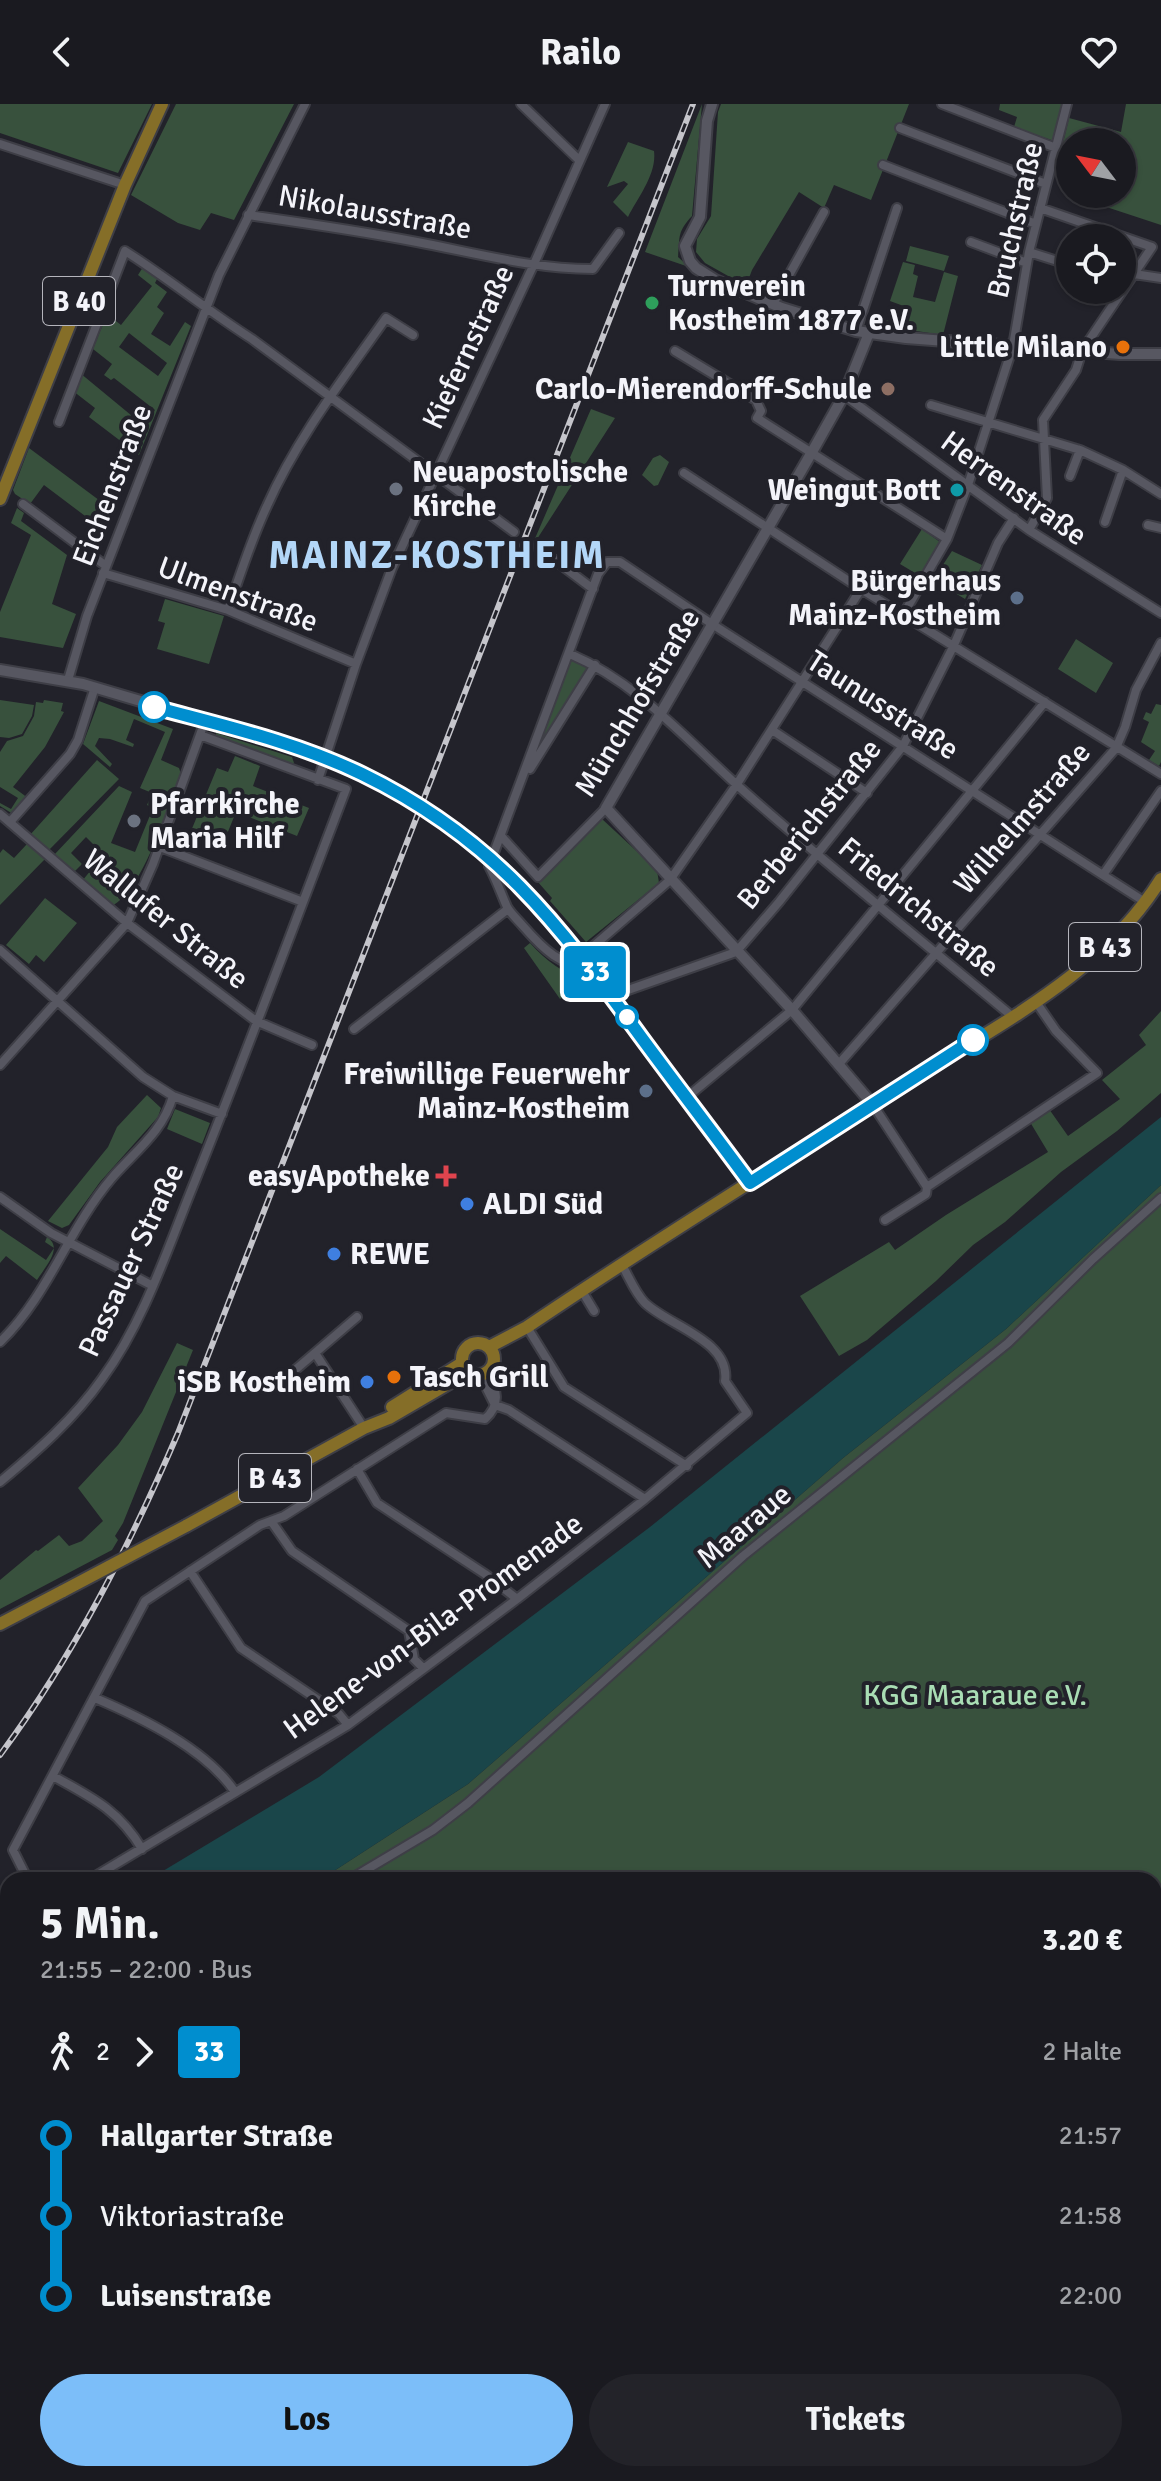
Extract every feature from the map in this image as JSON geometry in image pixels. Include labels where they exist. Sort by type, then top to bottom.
[{"type":"main road","name":"B 40","points":[[0,499],[125,185],[162,104]]},
{"type":"main road","name":"B 43","points":[[0,1624],[364,1428],[385,1411],[475,1370],[464,1353],[470,1346],[479,1344],[491,1351],[1036,1002],[1091,960],[1159,887]]},
{"type":"main road","points":[[475,1370],[494,1362],[491,1351]]},
{"type":"street","name":"Eichenstraße","points":[[68,680],[104,570],[219,275],[305,104]]},
{"type":"street","points":[[521,104],[579,160]]},
{"type":"street","name":"Kiefernstraße","points":[[318,780],[392,568],[605,104]]},
{"type":"street","points":[[712,104],[707,121],[700,217],[687,240],[686,251],[696,268],[706,275],[773,304],[856,331],[1013,346],[1161,354]]},
{"type":"street","points":[[942,104],[1056,148]]},
{"type":"street","name":"Bruchstraße","points":[[1061,128],[1067,104]]},
{"type":"street","points":[[900,128],[1046,184]]},
{"type":"street","points":[[0,144],[125,185]]},
{"type":"street","name":"Bruchstraße","points":[[903,615],[947,539],[968,485],[1013,346],[1029,252],[1056,148]]},
{"type":"street","points":[[883,165],[1036,224]]},
{"type":"street","points":[[856,331],[897,208]]},
{"type":"street","points":[[1040,208],[1086,224]]},
{"type":"street","points":[[773,304],[824,212]]},
{"type":"street","name":"Nikolausstraße","points":[[248,215],[381,234],[534,264],[593,269],[619,233]]},
{"type":"street","points":[[1136,241],[1152,247],[1136,271]]},
{"type":"street","points":[[971,242],[1027,263]]},
{"type":"street","points":[[59,422],[125,251],[167,277],[206,310],[252,339],[514,532]]},
{"type":"street","points":[[1029,252],[1056,261]]},
{"type":"street","points":[[1136,274],[1161,278]]},
{"type":"street","points":[[1029,530],[1047,498],[1043,420],[1076,370],[1082,351],[1111,304]]},
{"type":"street","points":[[228,610],[267,505],[305,434],[329,398],[386,318],[413,335]]},
{"type":"street","name":"Münchhofstraße","points":[[501,836],[538,877],[606,808],[844,395],[869,333]]},
{"type":"street","points":[[675,351],[756,400],[761,411],[757,418],[947,539]]},
{"type":"street","name":"Herrenstraße","points":[[844,395],[1029,530],[1161,613]]},
{"type":"street","points":[[931,405],[1080,450],[1123,470],[1161,494]]},
{"type":"street","points":[[1070,476],[1080,450]]},
{"type":"street","points":[[1105,522],[1123,470]]},
{"type":"street","points":[[684,473],[861,589],[1161,774]]},
{"type":"street","name":"Ulmenstraße","points":[[23,504],[104,570],[228,610],[356,664]]},
{"type":"street","name":"Berberichstraße","points":[[611,996],[736,952],[903,746],[954,645],[998,543],[1014,518]]},
{"type":"street","points":[[1148,525],[1161,528]]},
{"type":"street","points":[[536,546],[593,589],[489,866],[508,909],[555,958],[571,966],[592,968]]},
{"type":"street","name":"Taunusstraße","points":[[593,589],[598,574],[607,562],[620,562],[1145,902]]},
{"type":"street","points":[[580,952],[670,880],[737,784],[861,589]]},
{"type":"street","points":[[1116,748],[1136,690],[1161,643]]},
{"type":"street","name":"Friedrichstraße","points":[[570,654],[595,665],[661,712],[737,784],[1013,1017]]},
{"type":"street","points":[[520,787],[595,665]]},
{"type":"street","points":[[0,670],[95,687],[296,747],[359,773],[413,801],[463,835],[518,883],[580,952],[750,1183]]},
{"type":"street","points":[[4,819],[70,754],[78,740],[95,687]]},
{"type":"street","points":[[686,1098],[792,1010],[1045,702]]},
{"type":"street","points":[[0,1065],[127,923],[160,847],[205,721]]},
{"type":"street","points":[[772,730],[865,792]]},
{"type":"street","points":[[200,735],[318,780]]},
{"type":"street","name":"Wilhelmstraße","points":[[838,1065],[1116,748]]},
{"type":"street","name":"Passauer Straße","points":[[0,1482],[70,1418],[103,1378],[153,1286],[346,789],[318,780]]},
{"type":"street","points":[[1103,875],[1161,791]]},
{"type":"street","points":[[606,808],[792,1010],[873,1105],[927,1187],[926,1194],[885,1220]]},
{"type":"street","name":"Wallufer Straße","points":[[4,819],[127,923],[256,1021],[312,1045]]},
{"type":"street","points":[[160,847],[303,902]]},
{"type":"street","points":[[354,1029],[508,909]]},
{"type":"street","points":[[0,950],[143,1077],[173,1096],[222,1114]]},
{"type":"street","points":[[927,1187],[1097,1073],[1056,1031],[1036,1002]]},
{"type":"street","points":[[0,1342],[39,1295],[67,1242],[112,1178],[158,1129],[168,1114],[173,1096]]},
{"type":"street","points":[[0,1197],[67,1242],[153,1286]]},
{"type":"street","name":"Maaraue","points":[[362,1872],[433,1830],[468,1803],[743,1556],[1008,1343],[1093,1259],[1161,1198]]},
{"type":"street","name":"Helene-von-Bila-Promenade","points":[[103,1872],[348,1725],[645,1499],[747,1413],[725,1381],[727,1370],[720,1353],[644,1302],[622,1265]]},
{"type":"street","points":[[582,1291],[594,1311]]},
{"type":"street","points":[[295,1370],[357,1317]]},
{"type":"street","points":[[525,1329],[564,1387],[687,1466]]},
{"type":"street","points":[[315,1353],[364,1428]]},
{"type":"street","points":[[475,1370],[495,1405],[509,1410],[645,1499]]},
{"type":"street","points":[[24,1872],[13,1850],[145,1601],[446,1413],[485,1419],[495,1405]]},
{"type":"street","points":[[357,1469],[377,1503],[485,1574],[517,1599]]},
{"type":"street","points":[[271,1521],[292,1551],[409,1631],[414,1659],[423,1668]]},
{"type":"street","points":[[190,1571],[241,1648],[339,1714],[348,1725]]},
{"type":"street","points":[[95,1698],[137,1716],[198,1756],[235,1792]]},
{"type":"street","points":[[53,1776],[113,1810],[131,1830],[142,1849]]},
{"type":"green space","points":[[0,104],[152,104],[118,173],[0,133]]},
{"type":"green space","points":[[176,104],[294,104],[234,220],[211,213],[200,230],[178,223],[131,195]]},
{"type":"green space","points":[[702,104],[692,216],[682,231],[679,244],[678,257],[689,267],[645,252]]},
{"type":"green space","points":[[721,104],[909,104],[871,200],[834,185],[824,208],[799,192],[752,270],[746,286],[705,263],[696,252],[697,239],[711,216]]},
{"type":"green space","points":[[1000,104],[1063,104],[1054,141],[1014,127],[1017,117],[999,110]]},
{"type":"green space","points":[[1126,104],[1161,104],[1161,225],[1109,208],[1136,208],[1136,128],[1122,128]]},
{"type":"green space","points":[[1069,118],[1106,128],[1067,128]]},
{"type":"green space","points":[[628,142],[654,151],[654,160],[650,177],[628,217],[613,202],[628,184],[624,181],[607,187]]},
{"type":"green space","points":[[910,246],[949,256],[944,271],[906,261]]},
{"type":"green space","points":[[903,262],[915,265],[913,274],[918,276],[913,297],[935,302],[944,272],[958,276],[943,335],[883,326],[885,320],[905,325],[909,308],[890,301]]},
{"type":"green space","points":[[143,267],[158,277],[155,283],[167,292],[157,307],[164,313],[151,334],[170,346],[185,322],[191,326],[139,455],[89,417],[95,408],[73,391],[80,373],[143,425],[155,410],[114,378],[111,380],[104,375],[112,364],[93,349],[107,314],[121,325],[152,286],[138,275]],"holes":[[[129,333],[167,363],[158,376],[119,347]]]},
{"type":"green space","points":[[591,409],[615,418],[530,550]]},
{"type":"green space","points":[[29,448],[115,512],[105,531],[44,485],[30,504],[15,494],[13,490]]},
{"type":"green space","points":[[660,455],[669,462],[658,485],[654,486],[642,475],[653,458]]},
{"type":"green space","points":[[17,508],[24,513],[21,521],[67,555],[52,604],[76,614],[63,648],[0,637],[0,612],[31,535],[11,523]]},
{"type":"green space","points":[[922,529],[940,542],[920,576],[900,564]]},
{"type":"green space","points":[[952,551],[982,565],[965,599],[933,580]]},
{"type":"green space","points":[[165,599],[224,616],[209,664],[157,649],[165,623],[158,621]]},
{"type":"green space","points":[[1076,639],[1113,663],[1096,693],[1058,669]]},
{"type":"green space","points":[[570,654],[595,665],[520,787]]},
{"type":"green space","points":[[0,700],[34,705],[22,734],[0,737]]},
{"type":"green space","points":[[44,700],[63,703],[61,711],[64,712],[45,747],[13,787],[28,798],[13,814],[0,806],[0,803],[11,809],[18,798],[0,787],[0,752],[7,741],[23,736],[34,716],[36,702],[43,703]]},
{"type":"green space","points":[[99,701],[173,729],[161,760],[179,768],[181,774],[144,866],[123,897],[112,906],[82,881],[101,858],[91,849],[94,845],[86,837],[71,853],[82,864],[75,871],[54,855],[119,786],[132,792],[111,843],[135,852],[153,808],[147,805],[152,793],[140,788],[165,732],[134,719],[126,740],[134,744],[133,747],[99,738],[95,746],[112,764],[110,767],[83,744]]},
{"type":"green space","points":[[1156,704],[1161,705],[1159,766],[1149,760],[1155,751],[1141,742],[1149,722],[1143,719],[1146,712],[1151,714]]},
{"type":"green space","points":[[216,733],[292,757],[294,763],[291,765],[216,737]]},
{"type":"green space","points":[[235,756],[260,766],[253,786],[309,808],[297,836],[236,812],[223,844],[191,831],[217,768],[228,772]]},
{"type":"green space","points":[[97,760],[119,779],[48,851],[30,835]]},
{"type":"green space","points":[[602,819],[657,870],[659,883],[586,942],[537,881]]},
{"type":"green space","points":[[27,844],[45,859],[0,905],[0,853],[3,849],[14,858]]},
{"type":"green space","points":[[45,898],[77,923],[44,962],[36,955],[29,964],[6,945]]},
{"type":"green space","points":[[530,943],[556,966],[586,982],[560,999],[524,948]]},
{"type":"green space","points":[[1161,1011],[1161,1093],[973,1245],[867,1340],[839,1356],[800,1296],[889,1242],[895,1250],[1048,1152],[1030,1122],[1049,1109],[1068,1136],[1120,1099],[1102,1080],[1146,1045],[1139,1035]]},
{"type":"green space","points":[[147,1095],[161,1108],[158,1117],[100,1182],[69,1225],[62,1228],[48,1221],[108,1147],[117,1127]]},
{"type":"green space","points":[[175,1109],[210,1123],[202,1144],[167,1129]]},
{"type":"green space","name":"KGG Maaraue e.V.","points":[[1161,1185],[1161,1872],[332,1872],[468,1784],[843,1458],[1006,1329]]},
{"type":"green space","points":[[0,1229],[46,1260],[54,1249],[37,1280],[6,1256],[0,1263]]},
{"type":"green space","points":[[47,1237],[52,1241],[54,1248],[45,1242]]},
{"type":"green space","points":[[177,1343],[193,1350],[115,1536],[118,1540],[112,1550],[0,1609],[0,1580],[59,1535],[69,1546],[82,1541],[103,1521],[78,1488],[118,1445],[142,1412]]},
{"type":"water","points":[[1161,1117],[1161,1185],[1006,1329],[843,1458],[468,1784],[332,1872],[161,1872],[319,1777],[650,1527]]},
{"type":"railway","points":[[0,1755],[76,1639],[140,1517],[178,1433],[693,104]]},
{"type":"bus line","name":"33","points":[[154,707],[296,747],[341,765],[413,801],[479,848],[552,918],[750,1183],[973,1040]]},
{"type":"place","name":"Turnverein Kostheim 1877 e.V.","points":[[652,303]]},
{"type":"place","name":"Little Milano","points":[[1123,347]]},
{"type":"place","name":"Carlo-Mierendorff-Schule","points":[[888,389]]},
{"type":"place","name":"Neuapostolische Kirche","points":[[396,489]]},
{"type":"place","name":"Weingut Bott","points":[[957,490]]},
{"type":"place","name":"Bürgerhaus Mainz-Kostheim","points":[[1017,598]]},
{"type":"place","name":"Pfarrkirche Maria Hilf","points":[[134,821]]},
{"type":"place","name":"Freiwillige Feuerwehr Mainz-Kostheim","points":[[646,1091]]},
{"type":"place","name":"easyApotheke","points":[[446,1176]]},
{"type":"place","name":"ALDI Süd","points":[[467,1204]]},
{"type":"place","name":"REWE","points":[[334,1254]]},
{"type":"place","name":"Tasch Grill","points":[[394,1377]]},
{"type":"place","name":"iSB Kostheim","points":[[367,1382]]},
{"type":"district","name":"MAINZ-KOSTHEIM","points":[[437,555]]}]
